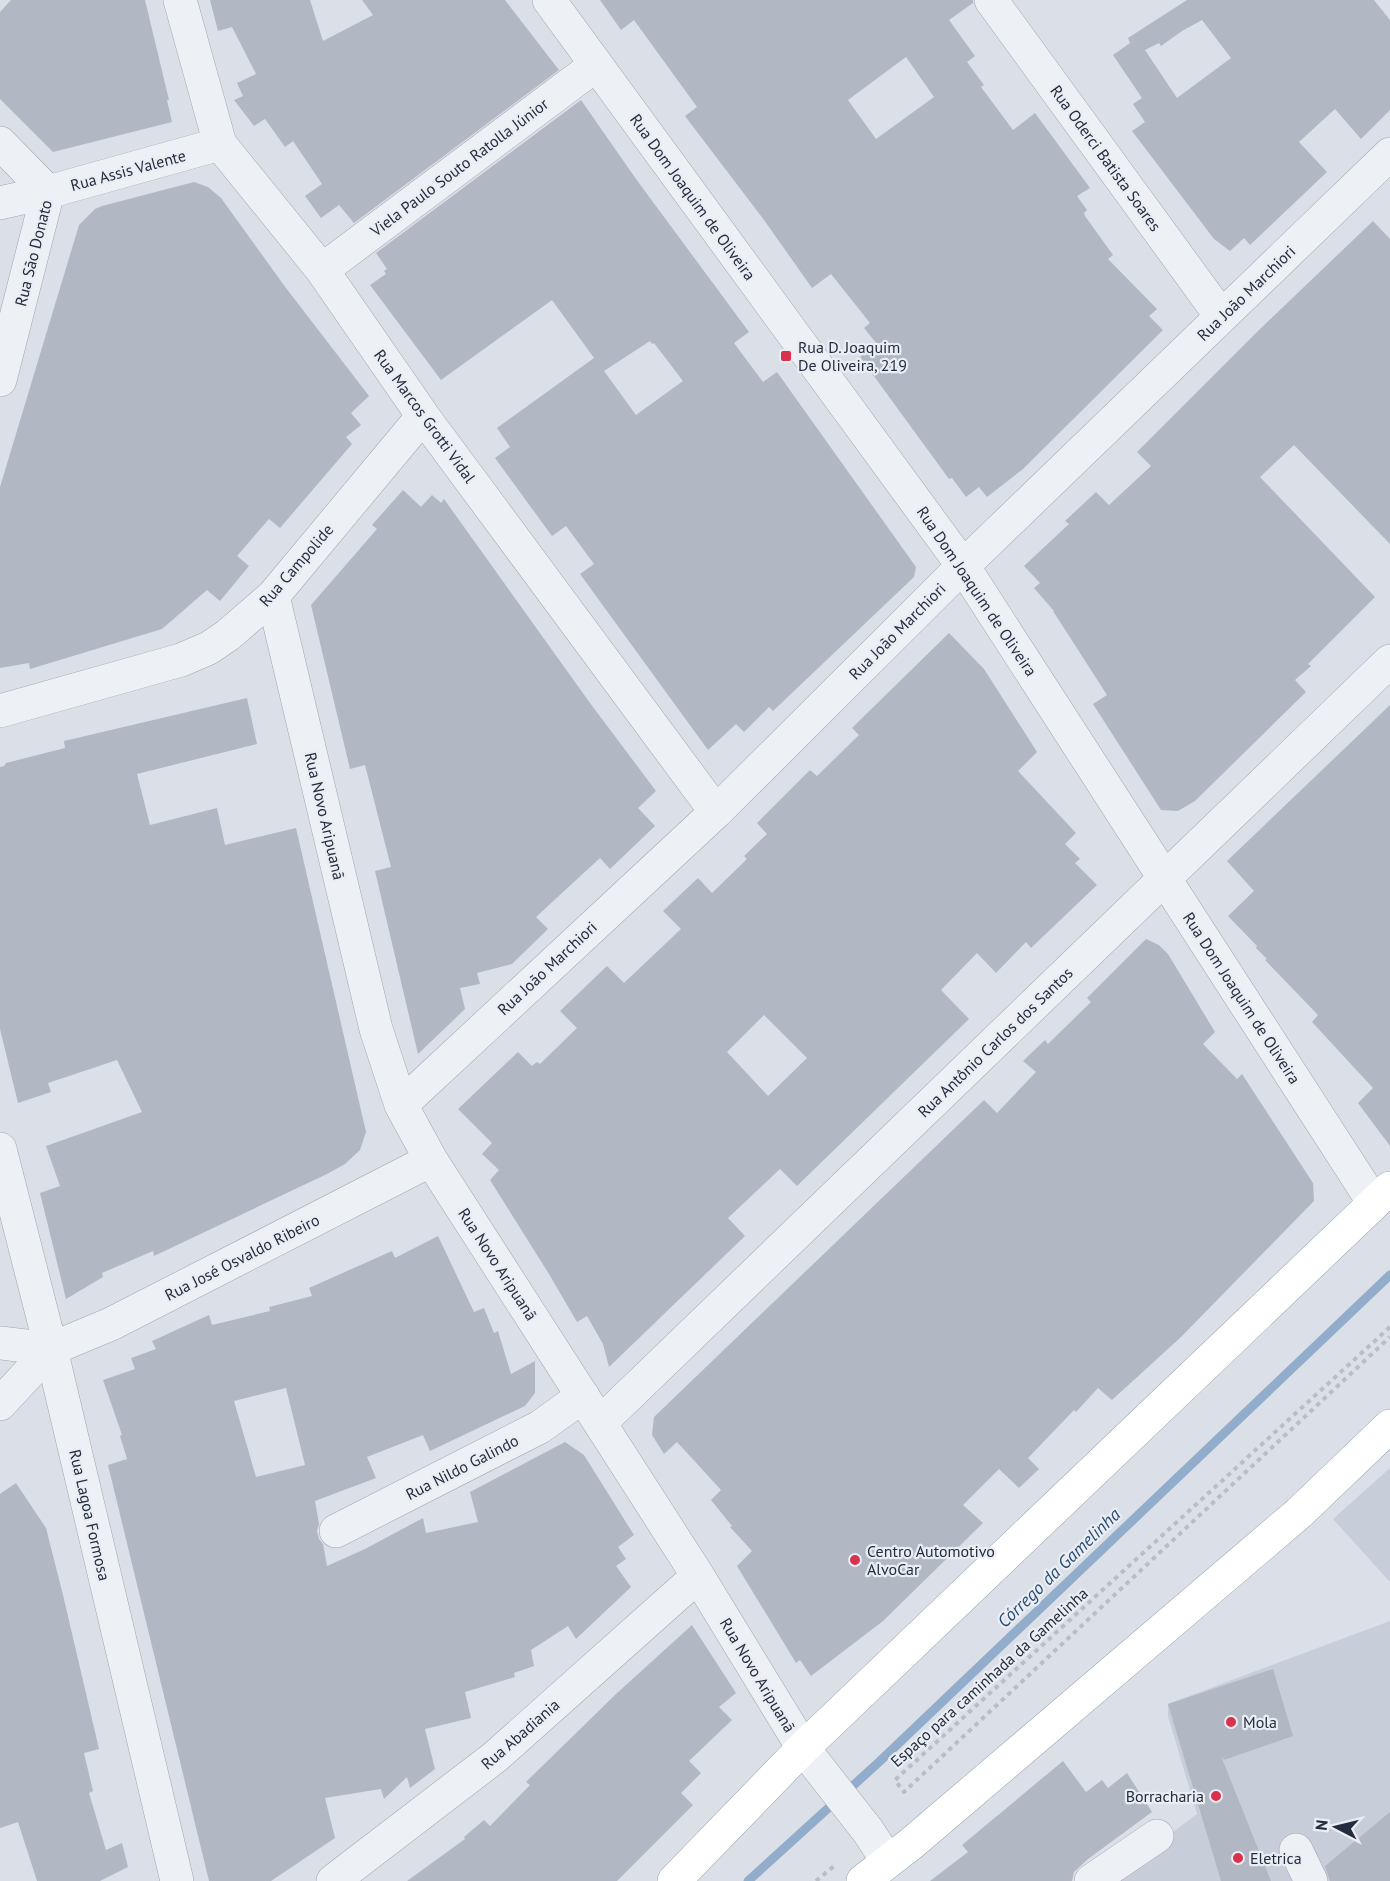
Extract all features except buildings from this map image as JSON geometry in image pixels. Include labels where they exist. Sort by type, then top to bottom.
[{"type":"main road","points":[[674,1881],[803,1748],[1382,1196]]},
{"type":"main road","points":[[863,1881],[887,1860],[912,1843],[1299,1513],[1390,1426]]},
{"type":"street","name":"Rua Marcos Grotti Vidal","points":[[180,0],[220,144],[322,270],[423,416],[716,812]]},
{"type":"street","name":"Rua Dom Joaquim de Oliveira","points":[[549,0],[963,566],[1165,878],[1382,1196]]},
{"type":"street","name":"Rua Oderci Batista Soares","points":[[991,0],[1221,316]]},
{"type":"street","name":"Viela Paulo Souto Ratolla Júnior","points":[[322,270],[596,65]]},
{"type":"street","name":"Rua São Donato","points":[[0,143],[48,192],[0,380]]},
{"type":"street","name":"Rua Assis Valente","points":[[0,203],[48,192],[220,144]]},
{"type":"street","name":"Rua João Marchiori","points":[[401,1105],[716,812],[963,566],[1390,154]]},
{"type":"street","name":"Rua Campolide","points":[[0,711],[181,660],[209,648],[228,635],[273,596],[423,416]]},
{"type":"street","name":"Rua Novo Aripuanã","points":[[273,596],[376,1029],[401,1105],[431,1160],[698,1576],[803,1748],[887,1860]]},
{"type":"street","name":"Rua Antônio Carlos dos Santos","points":[[600,1424],[1390,661]]},
{"type":"street","name":"Rua Lagoa Formosa","points":[[0,1149],[51,1349],[177,1881]]},
{"type":"street","name":"Rua José Osvaldo Ribeiro","points":[[51,1349],[111,1324],[431,1160]]},
{"type":"street","points":[[0,1343],[51,1349]]},
{"type":"street","points":[[0,1404],[51,1349]]},
{"type":"street","name":"Rua Nildo Galindo","points":[[336,1531],[540,1427],[583,1396]]},
{"type":"street","name":"Rua Abadiania","points":[[333,1881],[495,1757],[698,1576]]},
{"type":"street","points":[[1091,1881],[1157,1836]]},
{"type":"street","points":[[1296,1850],[1311,1881]]},
{"type":"path","name":"Espaço para caminhada da Gamelinha","points":[[1390,1327],[895,1780],[904,1792],[1390,1337]]},
{"type":"shaded area","points":[[1390,1468],[1390,1582],[1333,1519]]},
{"type":"shaded area","points":[[1390,1621],[1390,1881],[1107,1881],[1197,1814],[1168,1716],[1168,1704]]},
{"type":"waterway","name":"Córrego da Gamelinha","points":[[748,1881],[879,1762],[1390,1275]]},
{"type":"place","name":"Rua D. Joaquim De Oliveira, 219","points":[[786,356]]},
{"type":"place","name":"Centro Automotivo AlvoCar","points":[[855,1560]]},
{"type":"place","name":"Mola","points":[[1231,1722]]},
{"type":"place","name":"Borracharia","points":[[1216,1796]]},
{"type":"place","name":"Eletrica","points":[[1238,1858]]}]
